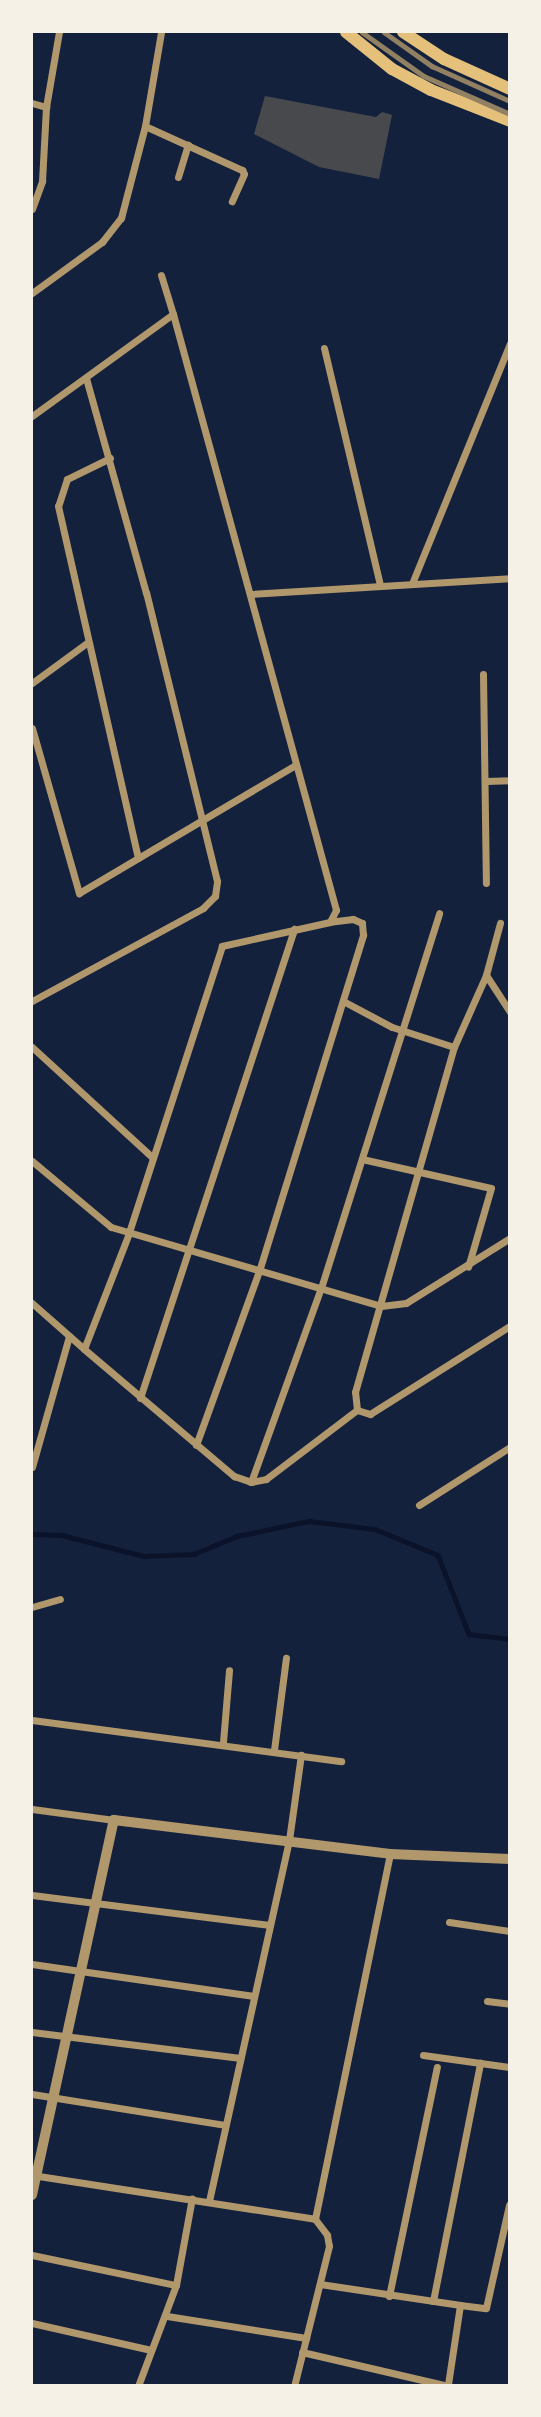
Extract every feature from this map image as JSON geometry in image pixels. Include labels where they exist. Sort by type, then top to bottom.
[{"type":"highway","points":[[346,32],[392,69],[431,90],[509,121]]},
{"type":"highway","points":[[403,32],[444,59],[509,89]]},
{"type":"street","points":[[32,209],[42,181],[46,107],[59,32]]},
{"type":"street","points":[[32,293],[102,242],[121,218],[145,126],[161,32]]},
{"type":"street","points":[[32,103],[46,107]]},
{"type":"street","points":[[145,126],[242,170],[244,174],[232,201]]},
{"type":"street","points":[[178,177],[188,145]]},
{"type":"street","points":[[162,275],[251,594],[294,766],[336,910],[330,922]]},
{"type":"street","points":[[32,416],[173,314]]},
{"type":"street","points":[[413,581],[509,343]]},
{"type":"street","points":[[324,348],[380,584]]},
{"type":"street","points":[[32,1001],[203,908],[215,895],[217,881],[110,458],[86,378]]},
{"type":"street","points":[[110,458],[67,479],[58,506],[138,858]]},
{"type":"street","points":[[251,594],[413,581],[509,578]]},
{"type":"street","points":[[32,683],[88,642]]},
{"type":"street","points":[[483,674],[486,883]]},
{"type":"street","points":[[32,728],[79,893],[294,766]]},
{"type":"street","points":[[486,780],[509,780]]},
{"type":"street","points":[[251,1482],[321,1288],[439,913]]},
{"type":"street","points":[[85,1349],[129,1233],[222,946],[330,922],[353,919],[362,923],[363,935],[260,1268],[197,1445]]},
{"type":"street","points":[[357,1410],[355,1392],[421,1172],[454,1047],[486,975],[500,923]]},
{"type":"street","points":[[140,1398],[192,1249],[294,929]]},
{"type":"street","points":[[486,975],[509,1012]]},
{"type":"street","points":[[343,1002],[403,1031],[454,1047]]},
{"type":"street","points":[[32,1047],[153,1158]]},
{"type":"street","points":[[362,1159],[491,1188],[467,1267]]},
{"type":"street","points":[[32,1161],[111,1227],[260,1268],[381,1306],[406,1303],[467,1267],[509,1238]]},
{"type":"street","points":[[32,1303],[234,1476],[251,1482],[266,1479],[357,1410]]},
{"type":"street","points":[[357,1410],[370,1414],[509,1326]]},
{"type":"street","points":[[32,1467],[69,1336]]},
{"type":"street","points":[[419,1505],[509,1447]]},
{"type":"street","points":[[32,1607],[60,1598]]},
{"type":"street","points":[[274,1750],[286,1658]]},
{"type":"street","points":[[223,1742],[229,1670]]},
{"type":"street","points":[[32,1720],[223,1742],[341,1761]]},
{"type":"street","points":[[209,2201],[289,1840],[300,1755]]},
{"type":"street","points":[[32,1809],[390,1854],[509,1860]]},
{"type":"street","points":[[32,2195],[63,2037],[114,1820]]},
{"type":"street","points":[[294,2385],[329,2246],[315,2219],[390,1854]]},
{"type":"street","points":[[32,1895],[270,1925]]},
{"type":"street","points":[[449,1922],[509,1931]]},
{"type":"street","points":[[32,1964],[254,1996]]},
{"type":"street","points":[[487,2001],[509,2004]]},
{"type":"street","points":[[32,2032],[240,2059]]},
{"type":"street","points":[[423,2055],[509,2067]]},
{"type":"street","points":[[433,2301],[480,2063]]},
{"type":"street","points":[[389,2296],[437,2067]]},
{"type":"street","points":[[32,2094],[225,2125]]},
{"type":"street","points":[[34,2176],[192,2198],[315,2219]]},
{"type":"street","points":[[138,2385],[167,2316],[176,2285],[192,2198]]},
{"type":"street","points":[[320,2284],[486,2308],[509,2205]]},
{"type":"street","points":[[32,2255],[176,2285]]},
{"type":"street","points":[[302,2352],[448,2385],[460,2305]]},
{"type":"street","points":[[167,2316],[306,2338]]},
{"type":"street","points":[[32,2323],[151,2350]]},
{"type":"building","points":[[265,96],[376,117],[382,112],[392,115],[379,179],[319,167],[254,134]]},
{"type":"waterway","points":[[32,1534],[62,1535],[144,1556],[194,1554],[237,1536],[309,1521],[375,1529],[438,1555],[469,1634],[510,1639]]},
{"type":"railway","points":[[362,32],[424,76],[510,114]]},
{"type":"railway","points":[[384,32],[432,66],[510,101]]}]
